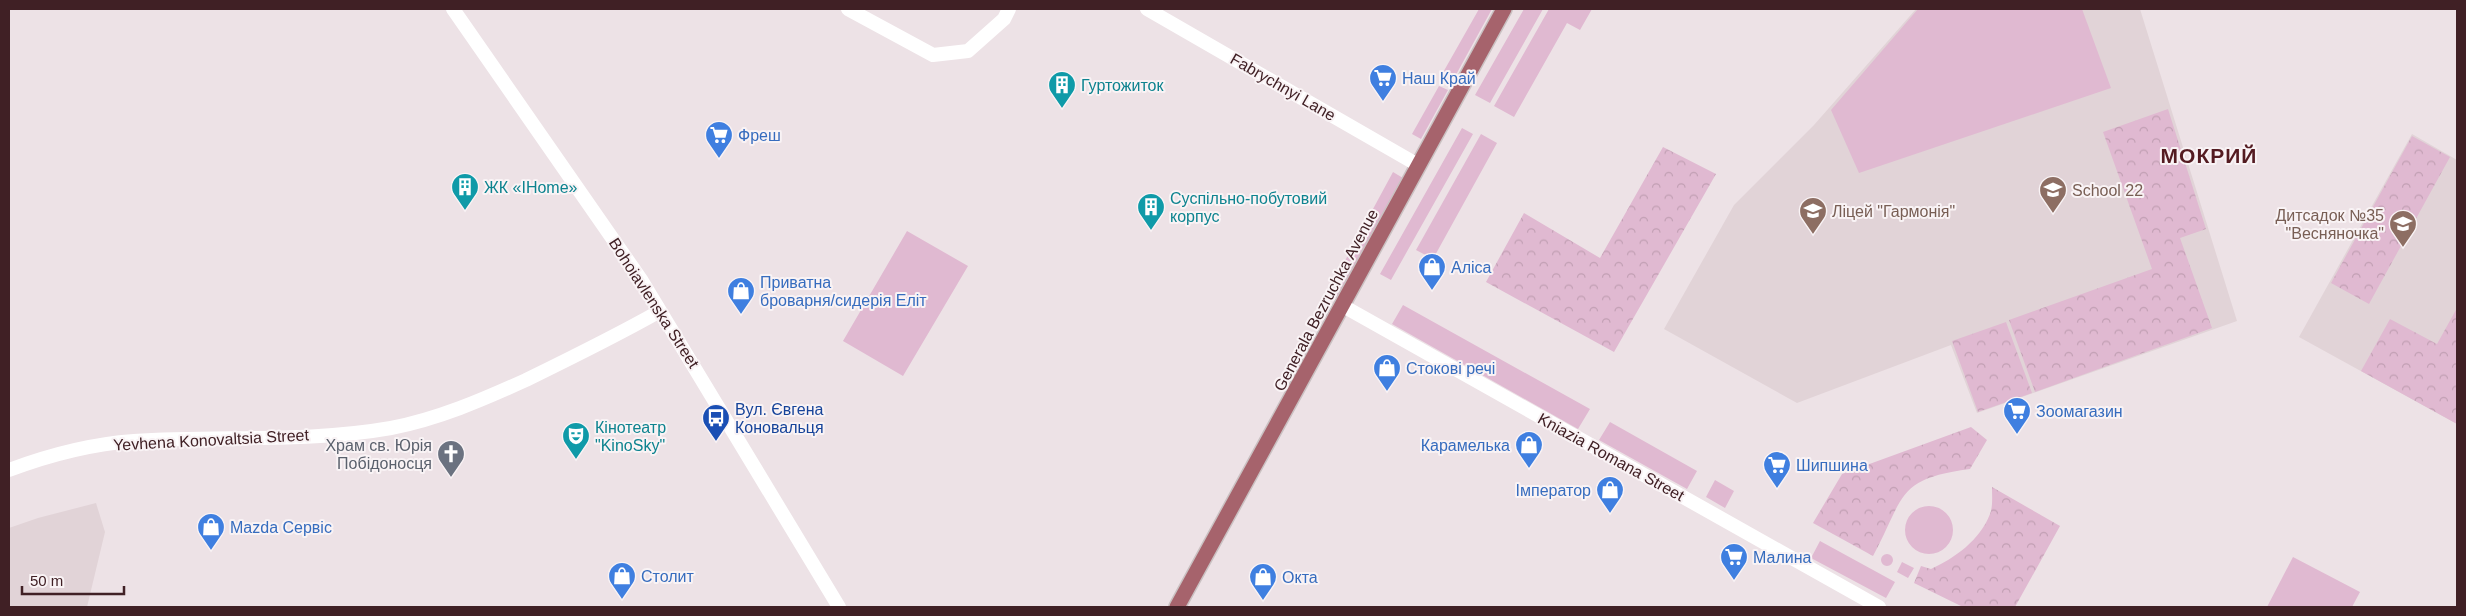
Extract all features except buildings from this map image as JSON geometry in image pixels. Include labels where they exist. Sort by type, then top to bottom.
[{"type":"main road","name":"Generala Bezruchka Avenue","points":[[1177,607],[1504,9]]},
{"type":"street","name":"Bohoiavlenska Street","points":[[453,9],[624,255],[660,311],[839,607]]},
{"type":"street","points":[[848,9],[933,55],[968,51],[1004,18],[1009,9]]},
{"type":"street","name":"Fabrychnyi Lane","points":[[1147,9],[1418,165]]},
{"type":"street","name":"Kniazia Romana Street","points":[[1343,306],[1879,607]]},
{"type":"street","name":"Yevhena Konovaltsia Street","points":[[9,470],[59,454],[133,441],[278,438],[390,428],[409,424],[473,404],[585,352],[660,311]]},
{"type":"shaded area","name":"School 22","points":[[1916,9],[2140,9],[2237,321],[1977,413],[1951,345],[1797,403],[1664,329],[1734,205],[1814,125]]},
{"type":"shaded area","name":"Дитсадок №35 \"Весняночка\"","points":[[2412,134],[2457,160],[2457,424],[2299,337]]},
{"type":"shaded area","points":[[96,503],[105,532],[87,607],[9,607],[9,528],[38,518]]},
{"type":"green space","points":[[1479,9],[1492,9],[1452,82],[1441,76]]},
{"type":"green space","points":[[1524,9],[1543,9],[1490,103],[1475,95]]},
{"type":"green space","points":[[1549,9],[1592,9],[1580,30],[1567,23],[1514,117],[1494,106]]},
{"type":"green space","points":[[1918,9],[2082,9],[2111,88],[1859,173],[1831,110]]},
{"type":"green space","points":[[1439,86],[1448,90],[1421,139],[1412,134]]},
{"type":"green space","points":[[2168,109],[2206,229],[2180,238],[2212,328],[2035,392],[2009,320],[2152,269],[2103,132]]},
{"type":"green space","points":[[1462,128],[1473,134],[1391,280],[1380,274]]},
{"type":"green space","points":[[1481,134],[1497,143],[1433,259],[1416,250]]},
{"type":"green space","points":[[2412,136],[2450,157],[2369,304],[2331,283]]},
{"type":"green space","points":[[1663,147],[1716,174],[1614,352],[1486,282],[1524,213],[1600,258]]},
{"type":"green space","points":[[1393,172],[1403,178],[1337,299],[1327,294]]},
{"type":"green space","points":[[907,231],[968,266],[903,376],[843,341]]},
{"type":"green space","points":[[1403,305],[1590,409],[1578,429],[1392,324]]},
{"type":"green space","points":[[2457,308],[2457,424],[2361,371],[2390,319],[2437,344]]},
{"type":"green space","points":[[2006,322],[2032,393],[1978,412],[1952,341]]},
{"type":"green space","points":[[1610,422],[1697,471],[1687,489],[1599,440]]},
{"type":"green space","points":[[1971,427],[1987,440],[1970,469],[1946,473],[1915,485],[1905,494],[1898,505],[1873,556],[1813,523],[1842,474]]},
{"type":"green space","points":[[1715,480],[1734,491],[1725,508],[1706,497]]},
{"type":"green space","points":[[1992,487],[2060,526],[2015,607],[1963,607],[1914,583],[1921,566],[1931,569],[1958,554],[1980,532],[1991,511]]},
{"type":"green space","points":[[1924,506],[1934,506],[1943,510],[1949,516],[1952,521],[1952,539],[1943,550],[1934,554],[1924,554],[1915,550],[1909,544],[1905,535],[1905,525],[1909,516],[1915,510]]},
{"type":"green space","points":[[1820,541],[1895,582],[1886,598],[1811,558]]},
{"type":"green space","points":[[1889,554],[1892,555],[1892,565],[1885,566],[1882,565],[1881,558],[1882,555]]},
{"type":"green space","points":[[2293,557],[2360,592],[2352,607],[2267,607]]},
{"type":"green space","points":[[1902,562],[1914,568],[1908,578],[1897,572]]},
{"type":"place","name":"Наш Край","points":[[1383,102]]},
{"type":"place","name":"Гуртожиток","points":[[1062,109]]},
{"type":"place","name":"Фреш","points":[[719,159]]},
{"type":"place","name":"ЖК «IHome»","points":[[465,211]]},
{"type":"place","name":"School 22","points":[[2053,214]]},
{"type":"place","name":"Суспільно-побутовий корпус","points":[[1151,231]]},
{"type":"place","name":"Ліцей \"Гармонія\"","points":[[1813,235]]},
{"type":"place","name":"Дитсадок №35 \"Весняночка\"","points":[[2403,248]]},
{"type":"place","name":"Аліса","points":[[1432,291]]},
{"type":"place","name":"Приватна броварня/сидерія Еліт","points":[[741,315]]},
{"type":"place","name":"Стокові речі","points":[[1387,392]]},
{"type":"place","name":"Зоомагазин","points":[[2017,435]]},
{"type":"place","name":"Вул. Євгена Коновальця","points":[[716,442]]},
{"type":"place","name":"Кінотеатр \"KinoSky\"","points":[[576,460]]},
{"type":"place","name":"Карамелька","points":[[1529,469]]},
{"type":"place","name":"Храм св. Юрія Побідоносця","points":[[451,478]]},
{"type":"place","name":"Шипшина","points":[[1777,489]]},
{"type":"place","name":"Імператор","points":[[1610,514]]},
{"type":"place","name":"Mazda Сервіс","points":[[211,551]]},
{"type":"place","name":"Малина","points":[[1734,581]]},
{"type":"place","name":"Столит","points":[[622,600]]},
{"type":"place","name":"Окта","points":[[1263,601]]},
{"type":"district","name":"МОКРИЙ","points":[[2209,155]]}]
